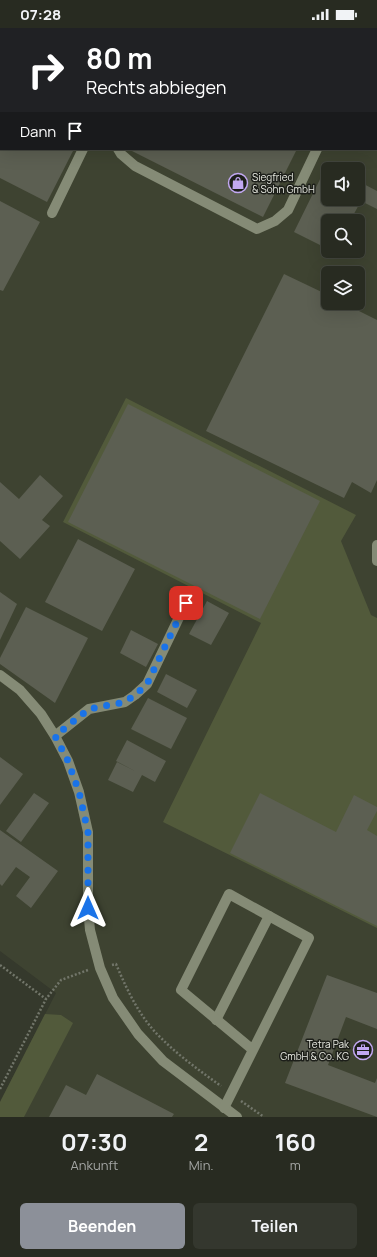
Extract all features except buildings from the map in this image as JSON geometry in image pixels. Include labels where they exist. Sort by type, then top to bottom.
[{"type":"street","points":[[52,213],[84,150]]},
{"type":"street","points":[[118,150],[120,154],[135,166],[256,229],[275,221],[288,210],[318,150]]},
{"type":"street","points":[[377,545],[377,561]]},
{"type":"street","points":[[55,736],[89,709],[125,702],[147,684],[186,603]]},
{"type":"street","points":[[0,675],[20,690],[41,714],[68,761],[79,792],[88,832],[88,908],[90,930],[100,968],[114,998],[138,1034],[163,1061],[237,1117]]},
{"type":"street","points":[[224,1108],[231,1094],[253,1050],[309,938],[229,894],[181,990],[253,1050]]},
{"type":"street","points":[[216,1020],[269,916]]},
{"type":"path","points":[[0,1089],[46,999],[61,980],[88,970],[116,964],[126,987],[143,1014],[160,1036],[183,1057],[264,1117]]},
{"type":"path","points":[[0,965],[46,999]]},
{"type":"shaded area","points":[[0,150],[377,150],[377,1117],[0,1117],[0,1102],[56,993],[0,951]]},
{"type":"shaded area","points":[[126,398],[356,515],[341,541],[371,615],[377,618],[377,928],[163,822],[261,623],[63,522]]},
{"type":"shaded area","points":[[45,1014],[61,1015],[73,1023],[24,1117],[0,1117],[0,1102]]},
{"type":"place","name":"Siegfried & Sohn GmbH","points":[[238,183]]},
{"type":"place","name":"Tetra Pak GmbH & Co. KG","points":[[363,1050]]},
{"type":"route","points":[[88,908],[88,832],[79,792],[68,761],[55,736],[89,709],[125,702],[147,684],[186,603]]}]
